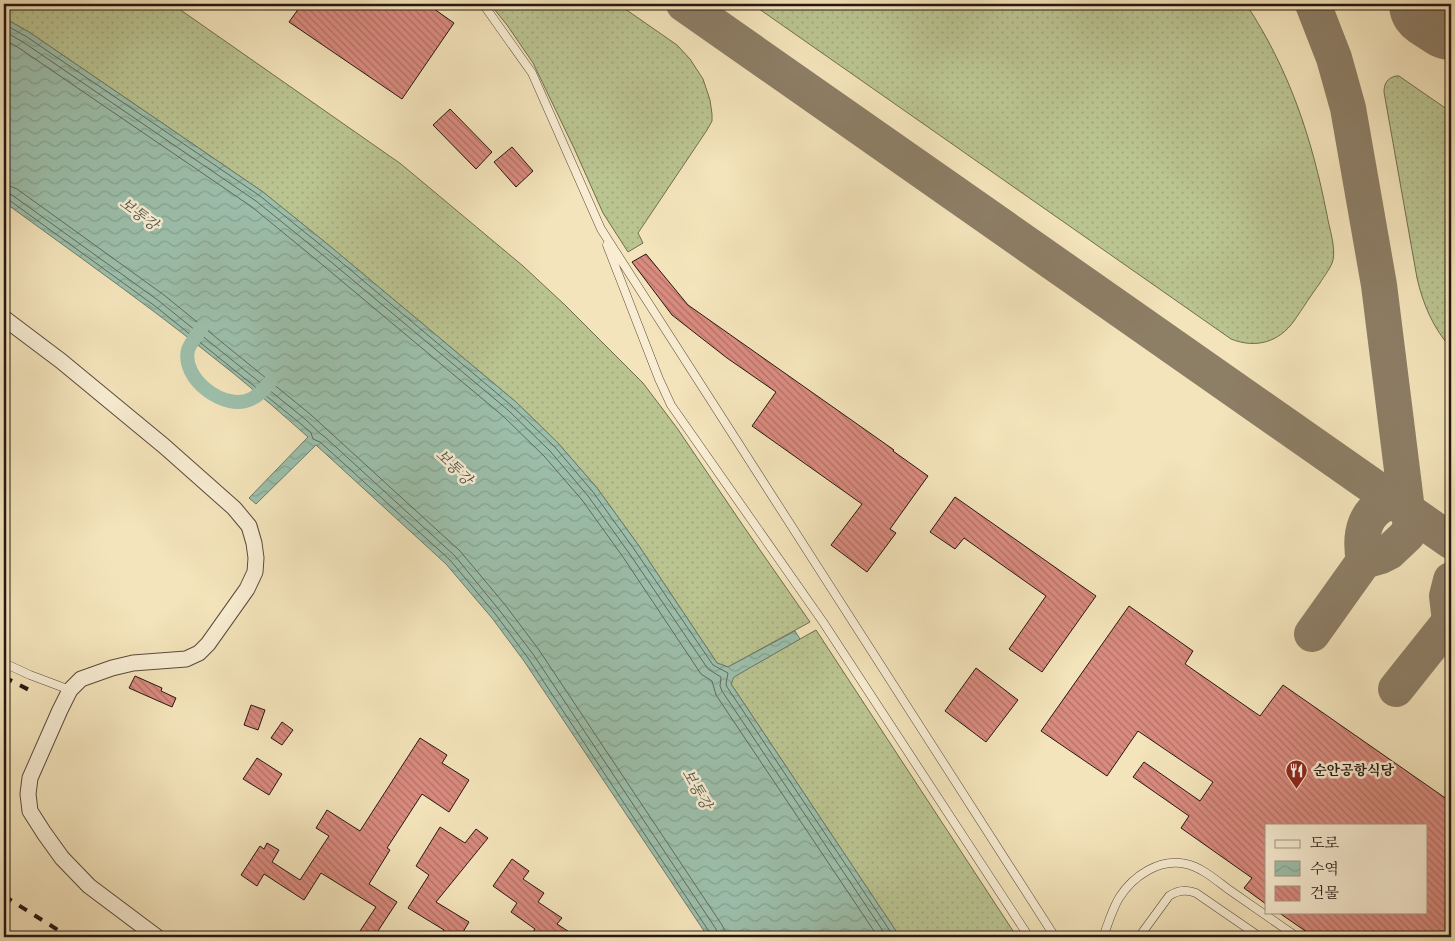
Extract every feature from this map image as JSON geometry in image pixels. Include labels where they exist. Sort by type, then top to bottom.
[{"type":"street","points":[[4,318],[61,361],[164,446],[234,508],[249,526],[254,543],[256,558],[254,572],[247,589],[208,644],[199,653],[186,659],[133,663],[81,679],[70,690],[30,778],[28,794],[30,811],[62,858],[89,886],[157,937]]},
{"type":"lane","points":[[483,4],[532,74],[601,229],[659,379],[671,405],[823,622],[1028,937]]},
{"type":"lane","points":[[601,229],[1055,937]]},
{"type":"lane","points":[[4,663],[70,690]]},
{"type":"lane","points":[[1103,937],[1119,898],[1130,884],[1145,872],[1161,864],[1172,862],[1188,864],[1205,873],[1297,937]]},
{"type":"lane","points":[[1139,937],[1169,896],[1182,890],[1196,893],[1260,937]]},
{"type":"shaded area","points":[[4,4],[172,4],[401,164],[523,266],[643,383],[677,428],[810,622],[728,667],[717,663],[639,546],[597,488],[558,443],[516,402],[263,192],[29,32],[4,18]]},
{"type":"shaded area","points":[[490,4],[618,4],[677,45],[690,59],[703,79],[710,100],[712,121],[638,233],[643,243],[628,252],[603,213],[533,63]]},
{"type":"shaded area","points":[[752,4],[1246,4],[1287,79],[1306,132],[1321,186],[1332,238],[1334,255],[1332,263],[1294,321],[1281,334],[1274,339],[1258,343],[1240,342],[1231,339]]},
{"type":"shaded area","points":[[1399,76],[1451,112],[1451,348],[1439,332],[1430,315],[1422,297],[1417,278],[1384,92],[1390,78]]},
{"type":"shaded area","points":[[816,630],[1017,937],[900,937],[731,684],[733,677]]},
{"type":"water","name":"보통강","points":[[4,18],[29,32],[263,192],[516,402],[558,443],[597,488],[639,546],[717,663],[728,667],[795,631],[800,639],[734,677],[731,684],[900,937],[708,937],[524,661],[492,618],[446,564],[316,445],[256,504],[249,498],[308,437],[272,405],[197,345],[4,202]]},
{"type":"building","points":[[302,4],[427,4],[454,23],[402,99],[289,22]]},
{"type":"building","points":[[450,109],[492,152],[476,169],[433,125]]},
{"type":"building","points":[[512,147],[533,171],[516,187],[494,162]]},
{"type":"building","points":[[646,254],[688,305],[928,476],[890,529],[896,533],[867,572],[831,545],[862,504],[752,426],[776,392],[727,358],[672,315],[632,262]]},
{"type":"building","points":[[955,497],[1096,596],[1042,672],[1009,649],[1046,596],[964,538],[955,549],[930,532]]},
{"type":"building","points":[[1129,606],[1193,651],[1185,664],[1260,716],[1283,685],[1451,802],[1451,937],[1314,937],[1281,914],[1428,914],[1428,824],[1265,824],[1265,903],[1244,888],[1252,878],[1181,828],[1189,816],[1133,777],[1144,762],[1200,801],[1213,782],[1138,731],[1107,776],[1041,731]]},
{"type":"building","points":[[976,668],[1018,700],[986,742],[945,711]]},
{"type":"building","points":[[135,676],[162,688],[161,691],[176,698],[172,707],[129,688]]},
{"type":"building","points":[[251,705],[265,710],[258,730],[244,725]]},
{"type":"building","points":[[282,722],[293,730],[282,745],[271,738]]},
{"type":"building","points":[[420,738],[447,755],[442,763],[469,780],[449,812],[422,794],[387,848],[390,850],[369,884],[397,902],[374,937],[356,937],[376,907],[321,873],[304,900],[264,874],[257,886],[241,875],[260,846],[264,849],[267,843],[279,850],[272,862],[300,880],[329,836],[316,828],[327,810],[360,831]]},
{"type":"building","points":[[257,758],[282,774],[269,795],[243,779]]},
{"type":"building","points":[[440,827],[465,843],[476,829],[488,838],[436,902],[469,922],[460,937],[440,937],[444,930],[408,908],[429,875],[416,866]]},
{"type":"building","points":[[512,859],[529,871],[523,879],[544,893],[538,902],[562,918],[557,924],[577,937],[529,937],[535,929],[511,912],[517,903],[493,886]]},
{"type":"waterway","points":[[202,327],[189,347],[188,361],[191,372],[207,390],[229,401],[241,402],[257,396],[271,381]]},
{"type":"taxiway","points":[[684,4],[1451,541]]},
{"type":"taxiway","points":[[1312,634],[1364,561],[1389,552],[1407,535],[1411,525],[1407,510],[1379,285],[1348,108],[1334,58],[1313,4]]},
{"type":"taxiway","points":[[1364,561],[1362,542],[1366,524],[1376,509],[1394,501]]},
{"type":"taxiway","points":[[1450,621],[1447,596],[1451,580]]},
{"type":"taxiway","points":[[1396,689],[1451,620]]},
{"type":"runway","points":[[1434,4],[1451,15]]},
{"type":"railway","points":[[4,677],[35,693]]},
{"type":"railway","points":[[4,896],[69,937]]},
{"type":"place","name":"순안공항식당","points":[[1297,789]]}]
